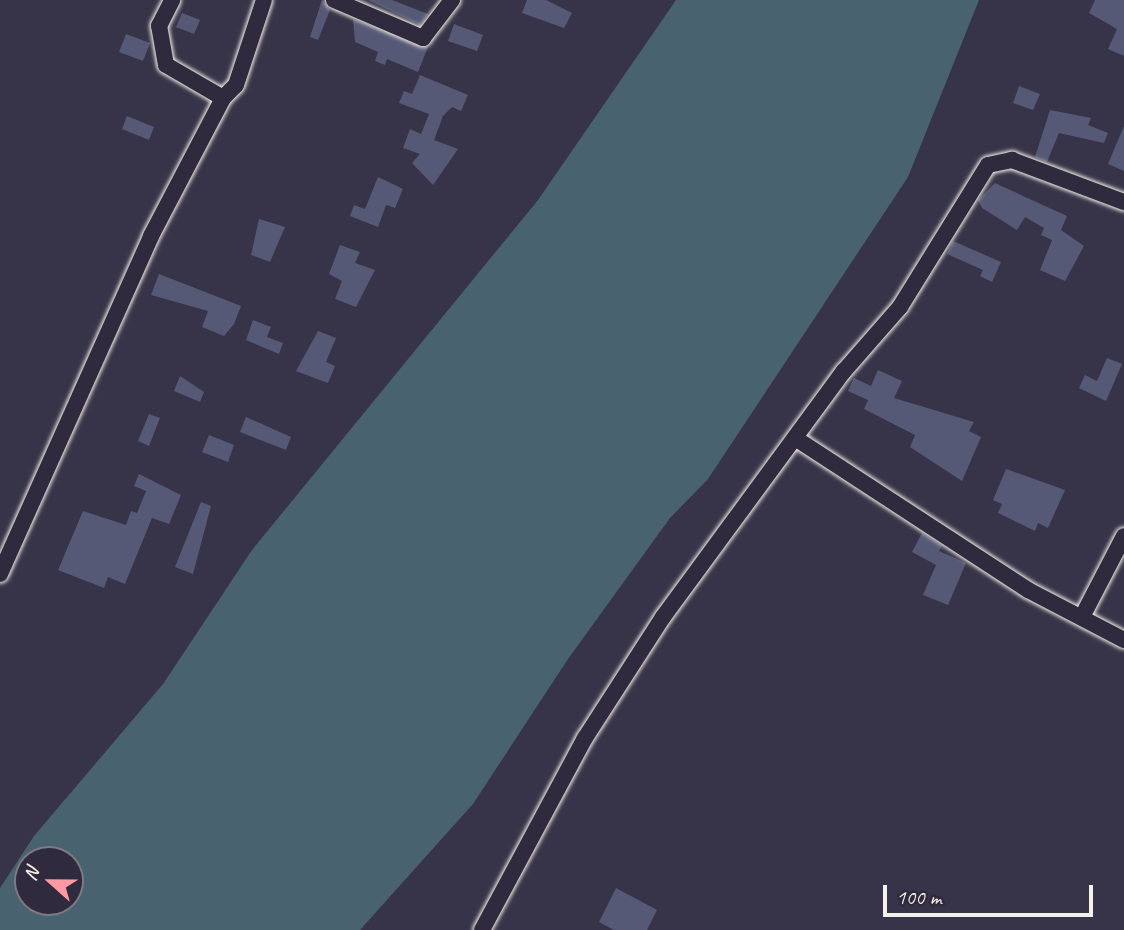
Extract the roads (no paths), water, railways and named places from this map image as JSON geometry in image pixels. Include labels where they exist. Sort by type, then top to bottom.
[{"type":"street","points":[[172,0],[159,26],[166,65],[223,97]]},
{"type":"street","points":[[0,574],[150,236],[223,97],[236,85],[264,0]]},
{"type":"street","points":[[334,0],[423,38],[452,0]]},
{"type":"street","points":[[482,930],[585,738],[663,617],[796,438],[900,307],[988,166],[1013,160],[1124,202]]},
{"type":"street","points":[[796,438],[969,553],[1124,640]]},
{"type":"street","points":[[1082,617],[1124,536]]},
{"type":"water","points":[[676,0],[979,0],[908,177],[708,479],[670,518],[568,659],[473,804],[360,930],[0,930],[0,888],[14,867],[14,916],[84,916],[84,846],[27,846],[163,684],[252,550],[538,200]]}]
